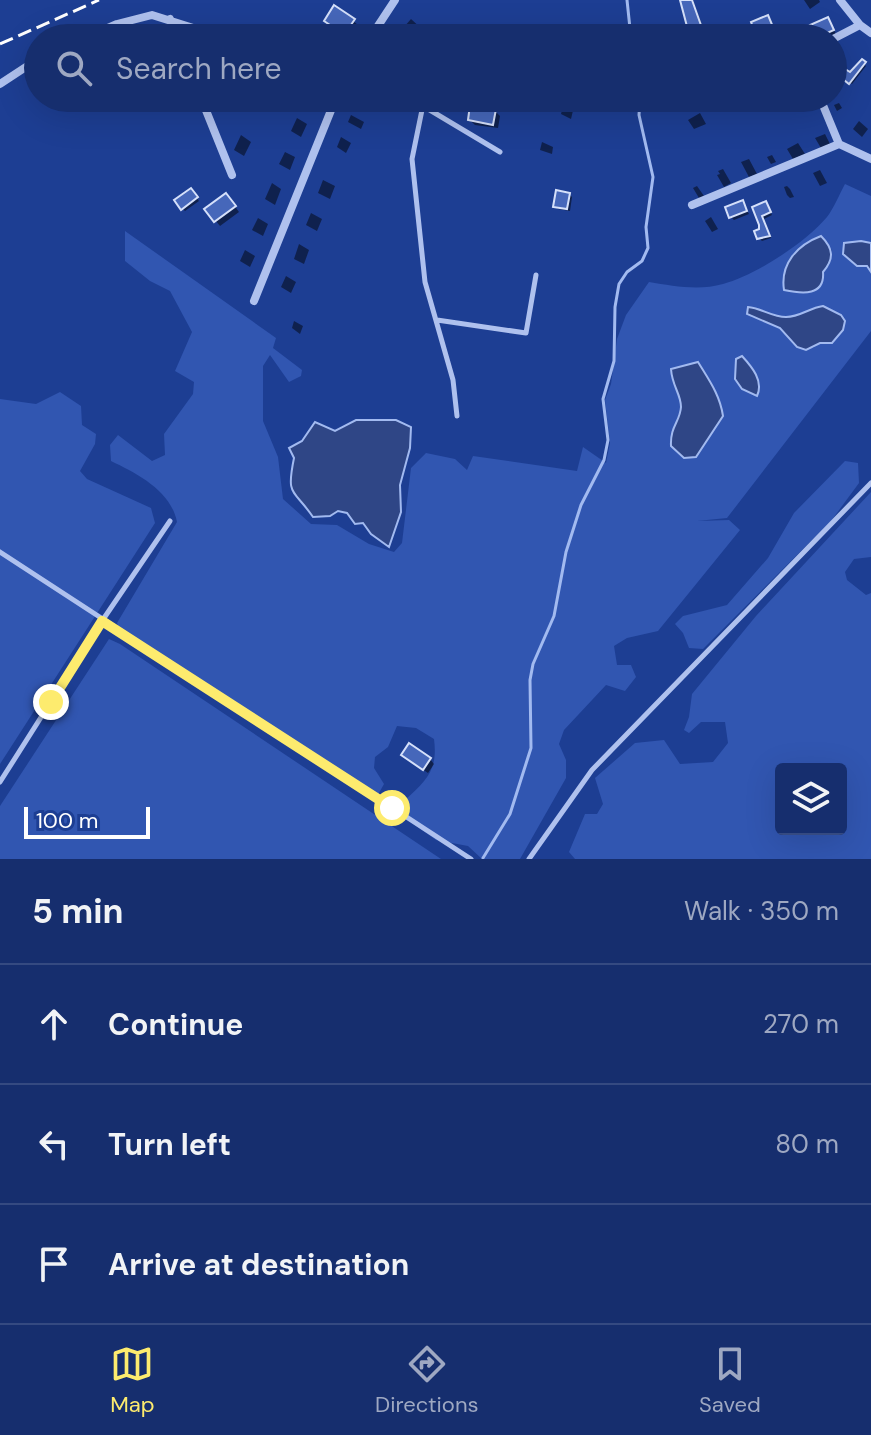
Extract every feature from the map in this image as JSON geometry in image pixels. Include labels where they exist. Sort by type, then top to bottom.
[{"type":"street","points":[[379,24],[395,0]]},
{"type":"street","points":[[840,0],[860,25],[871,33]]},
{"type":"street","points":[[121,24],[152,15],[184,24]]},
{"type":"street","points":[[170,19],[172,24]]},
{"type":"street","points":[[847,32],[860,25]]},
{"type":"street","points":[[0,84],[24,68]]},
{"type":"street","points":[[207,112],[232,175]]},
{"type":"street","points":[[254,301],[330,112]]},
{"type":"street","points":[[826,112],[839,144],[871,159]]},
{"type":"street","points":[[692,205],[839,144]]},
{"type":"lane","points":[[414,112],[412,159],[425,282],[453,380],[457,416]]},
{"type":"lane","points":[[433,112],[500,152]]},
{"type":"lane","points":[[437,320],[526,333],[536,275]]},
{"type":"lane","points":[[529,859],[592,770],[871,483]]},
{"type":"lane","points":[[0,782],[102,621],[170,521]]},
{"type":"lane","points":[[0,552],[471,859]]},
{"type":"shaded area","points":[[845,184],[871,196],[871,243],[844,243],[843,254],[857,266],[867,266],[871,272],[871,331],[727,518],[697,521],[729,520],[740,530],[658,631],[627,638],[614,646],[617,665],[631,665],[636,677],[625,691],[606,685],[564,730],[559,744],[566,760],[566,778],[520,859],[482,859],[468,846],[436,840],[408,820],[405,800],[429,774],[435,750],[434,739],[416,728],[397,726],[388,747],[375,757],[374,768],[384,784],[375,800],[121,634],[117,623],[177,522],[174,511],[161,493],[111,461],[110,445],[118,435],[152,461],[165,455],[164,434],[193,394],[194,382],[175,371],[192,332],[170,291],[150,281],[125,261],[125,231],[276,338],[273,348],[302,370],[301,376],[289,382],[270,355],[263,366],[263,421],[278,457],[283,499],[311,524],[337,525],[369,544],[394,552],[402,543],[411,468],[426,453],[455,459],[467,470],[473,456],[577,471],[583,447],[606,463],[610,443],[605,400],[611,384],[617,339],[626,315],[649,282],[705,287],[736,280],[765,266],[818,227],[830,213]],"holes":[[[821,237],[832,250],[814,292],[791,291],[791,258],[811,240]],[[753,307],[777,317],[798,316],[826,344],[820,343],[813,348],[789,339],[780,328],[751,317]],[[697,363],[671,446],[672,433],[681,409],[671,369]]]},
{"type":"shaded area","points":[[821,236],[831,254],[820,286],[811,292],[784,290],[785,272],[792,257]]},
{"type":"shaded area","points":[[844,243],[871,243],[871,272],[867,266],[857,266],[843,254]]},
{"type":"shaded area","points":[[823,306],[841,315],[845,321],[843,330],[832,343],[820,343],[806,350],[797,347],[780,328],[747,314],[748,307],[776,316],[791,317]]},
{"type":"shaded area","points":[[742,356],[758,380],[757,396],[742,389],[735,379],[736,359]]},
{"type":"shaded area","points":[[698,362],[717,394],[723,416],[696,457],[684,458],[671,446],[681,407],[671,369]]},
{"type":"shaded area","points":[[60,392],[81,406],[82,425],[96,434],[95,444],[80,471],[87,479],[151,508],[155,523],[0,764],[0,399],[36,404]]},
{"type":"shaded area","points":[[356,420],[396,420],[411,427],[410,448],[400,485],[401,512],[389,547],[371,534],[363,523],[355,524],[347,513],[338,511],[330,516],[313,517],[291,486],[294,458],[289,448],[302,441],[315,422],[335,431]]},
{"type":"shaded area","points":[[845,461],[858,463],[859,483],[831,521],[703,649],[689,648],[675,624],[683,616],[727,605],[768,558],[794,513]]},
{"type":"shaded area","points":[[871,492],[871,557],[854,559],[845,572],[847,580],[866,595],[871,593],[871,859],[575,859],[569,852],[585,814],[597,814],[603,804],[595,778],[635,743],[664,740],[680,764],[713,762],[728,743],[725,722],[701,722],[689,733],[684,730],[692,694],[756,616]]},
{"type":"shaded area","points":[[109,639],[441,859],[0,859],[0,806]]},
{"type":"building","points":[[680,0],[692,0],[701,24],[686,24]]},
{"type":"building","points":[[334,5],[355,19],[352,24],[328,24],[324,21]]},
{"type":"building","points":[[768,15],[772,24],[752,24]]},
{"type":"building","points":[[828,17],[831,24],[812,24]]},
{"type":"building","points":[[862,59],[866,62],[849,84],[847,70],[850,72]]},
{"type":"building","points":[[469,112],[495,112],[493,125],[468,120]]},
{"type":"building","points":[[191,188],[198,197],[181,210],[174,200]]},
{"type":"building","points":[[556,190],[570,193],[567,209],[553,207]]},
{"type":"building","points":[[226,193],[236,206],[214,222],[204,209]]},
{"type":"building","points":[[743,200],[747,211],[729,218],[725,207]]},
{"type":"building","points":[[766,201],[771,212],[762,216],[770,236],[757,239],[754,231],[759,229],[759,225],[752,207]]},
{"type":"building","points":[[409,743],[431,758],[423,770],[401,755]]},
{"type":"waterway","points":[[627,0],[630,24]]},
{"type":"waterway","points":[[483,858],[510,814],[531,748],[530,680],[533,664],[554,616],[566,552],[581,505],[604,460],[608,440],[603,399],[614,361],[615,307],[619,284],[627,272],[642,261],[648,248],[646,227],[653,177],[639,112]]},
{"type":"railway","points":[[45,24],[99,0]]},
{"type":"railway","points":[[0,44],[24,33]]},
{"type":"route","points":[[51,702],[102,621],[392,808]]}]
